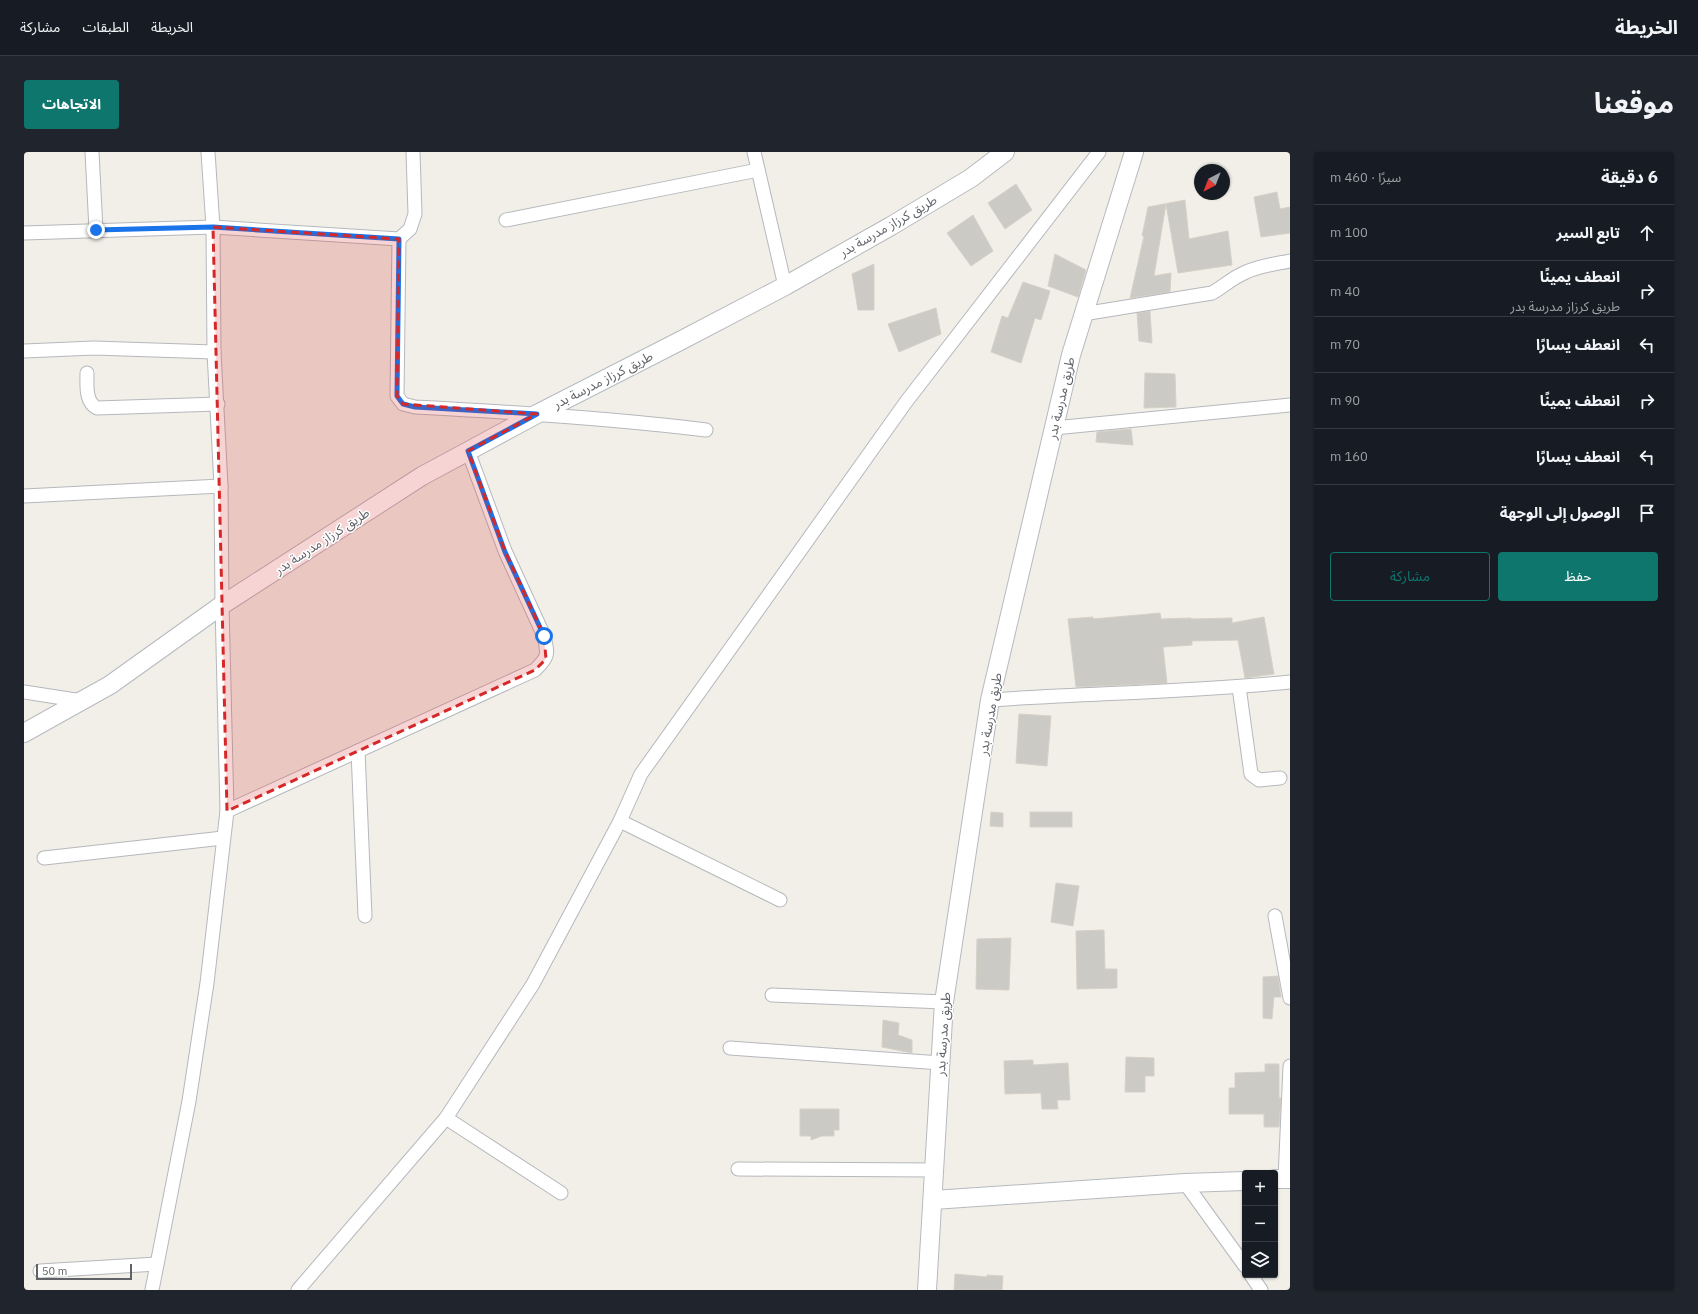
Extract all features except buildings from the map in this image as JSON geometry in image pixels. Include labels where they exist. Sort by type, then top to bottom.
[{"type":"street","points":[[92,152],[96,230]]},
{"type":"street","points":[[152,1290],[188,1101],[207,983],[227,811],[221,486],[218,404],[214,352],[213,227],[208,152]]},
{"type":"street","points":[[24,233],[213,227],[399,239],[410,229],[415,214],[413,152]]},
{"type":"street","points":[[754,152],[785,286]]},
{"type":"street","name":"طريق كرزاز مدرسة بدر","points":[[24,733],[110,684],[222,605],[422,476],[537,414],[785,286],[891,226],[971,178],[1006,152]]},
{"type":"street","points":[[298,1290],[446,1118],[533,984],[620,821],[640,774],[906,402],[1098,152]]},
{"type":"street","name":"طريق مدرسة بدر","points":[[927,1290],[944,1002],[990,700],[1071,354],[1134,152]]},
{"type":"street","points":[[506,220],[758,170]]},
{"type":"street","points":[[399,239],[397,396],[403,404],[415,407],[537,414],[638,422],[706,430]]},
{"type":"street","points":[[1083,314],[1212,293],[1224,287],[1243,273],[1254,268],[1290,261]]},
{"type":"street","points":[[24,351],[94,348],[214,352]]},
{"type":"street","points":[[87,373],[88,397],[92,405],[97,408],[218,404]]},
{"type":"street","points":[[1054,428],[1290,405]]},
{"type":"street","points":[[227,811],[535,670],[546,659],[547,651],[544,636],[505,552],[468,451]]},
{"type":"street","points":[[24,496],[221,486]]},
{"type":"street","points":[[990,700],[1076,694],[1191,691],[1290,682]]},
{"type":"street","points":[[1239,687],[1251,774],[1259,780],[1280,778]]},
{"type":"street","points":[[24,692],[82,701]]},
{"type":"street","points":[[358,751],[365,916]]},
{"type":"street","points":[[620,821],[780,900]]},
{"type":"street","points":[[44,858],[223,838]]},
{"type":"street","points":[[1275,916],[1290,998]]},
{"type":"street","points":[[772,995],[944,1002]]},
{"type":"street","points":[[730,1048],[941,1063]]},
{"type":"street","points":[[1283,1179],[1290,1066]]},
{"type":"street","points":[[446,1118],[561,1193]]},
{"type":"street","points":[[738,1169],[934,1170]]},
{"type":"street","points":[[932,1200],[1185,1183],[1242,1181]]},
{"type":"street","points":[[1185,1183],[1242,1262]]},
{"type":"street","points":[[40,1271],[157,1264]]},
{"type":"street","points":[[1253,1278],[1261,1290]]},
{"type":"highlighted area","points":[[213,227],[399,239],[397,396],[403,404],[537,414],[468,451],[505,551],[544,636],[546,659],[535,670],[227,811]]},
{"type":"route","points":[[96,230],[213,227],[399,239],[397,396],[403,404],[415,407],[537,414],[468,451],[489,504],[505,552],[544,636]]}]
